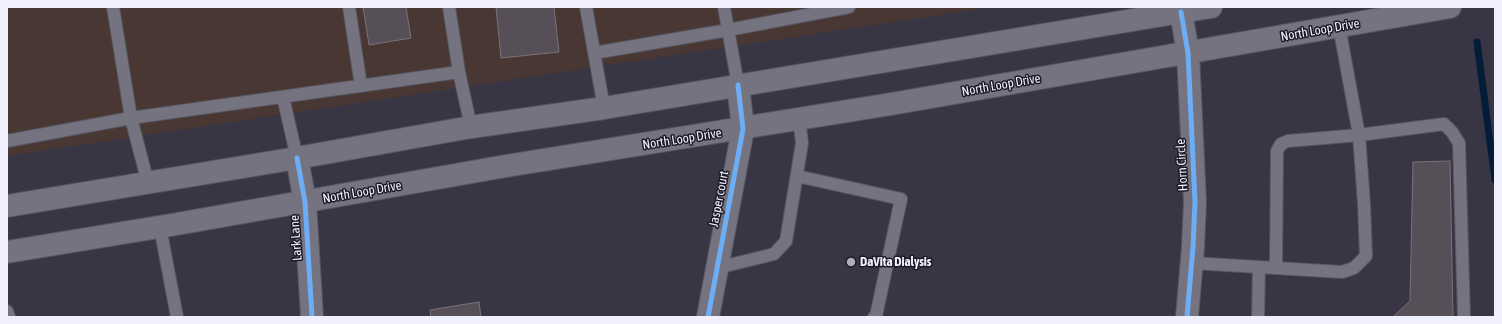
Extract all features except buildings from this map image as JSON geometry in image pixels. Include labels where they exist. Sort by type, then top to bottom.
[{"type":"main road","points":[[7,206],[297,158],[471,127],[604,108],[1181,10],[1211,7]]},
{"type":"main road","name":"North Loop Drive","points":[[7,252],[160,227],[506,166],[799,120],[1450,7]]},
{"type":"main road","name":"Horn Circle","points":[[1181,10],[1188,53],[1195,202],[1192,263],[1187,317]]},
{"type":"main road","name":"Jasper court","points":[[708,317],[743,129],[738,85]]},
{"type":"main road","name":"Lark Lane","points":[[297,158],[304,202],[312,317]]},
{"type":"lane","points":[[113,7],[131,118],[148,183]]},
{"type":"lane","points":[[349,7],[361,86]]},
{"type":"lane","points":[[449,7],[459,72],[471,127]]},
{"type":"lane","points":[[586,7],[604,108]]},
{"type":"lane","points":[[724,7],[738,85]]},
{"type":"lane","points":[[594,53],[849,7]]},
{"type":"lane","points":[[1192,263],[1342,272],[1354,268],[1366,256],[1364,204],[1358,135],[1339,26]]},
{"type":"lane","points":[[7,141],[131,118],[459,72]]},
{"type":"lane","points":[[283,97],[297,158]]},
{"type":"lane","points":[[717,268],[774,254],[786,242],[802,143],[799,120]]},
{"type":"lane","points":[[1276,268],[1277,151],[1281,144],[1288,141],[1358,135],[1444,124],[1452,132],[1459,144],[1464,317]]},
{"type":"lane","points":[[797,176],[901,199],[876,316],[874,317]]},
{"type":"lane","points":[[160,227],[178,317]]},
{"type":"lane","points":[[1258,317],[1259,267]]},
{"type":"lane","points":[[7,310],[9,317]]},
{"type":"shaded area","points":[[7,7],[993,7],[7,156]]},
{"type":"waterway","points":[[1477,42],[1495,180]]},
{"type":"cycle path","points":[[1181,12],[1188,53],[1195,202],[1187,317]]},
{"type":"cycle path","points":[[708,317],[743,129],[738,85]]},
{"type":"cycle path","points":[[297,158],[305,202],[312,317]]},
{"type":"place","name":"DaVita Dialysis","points":[[851,262]]}]
